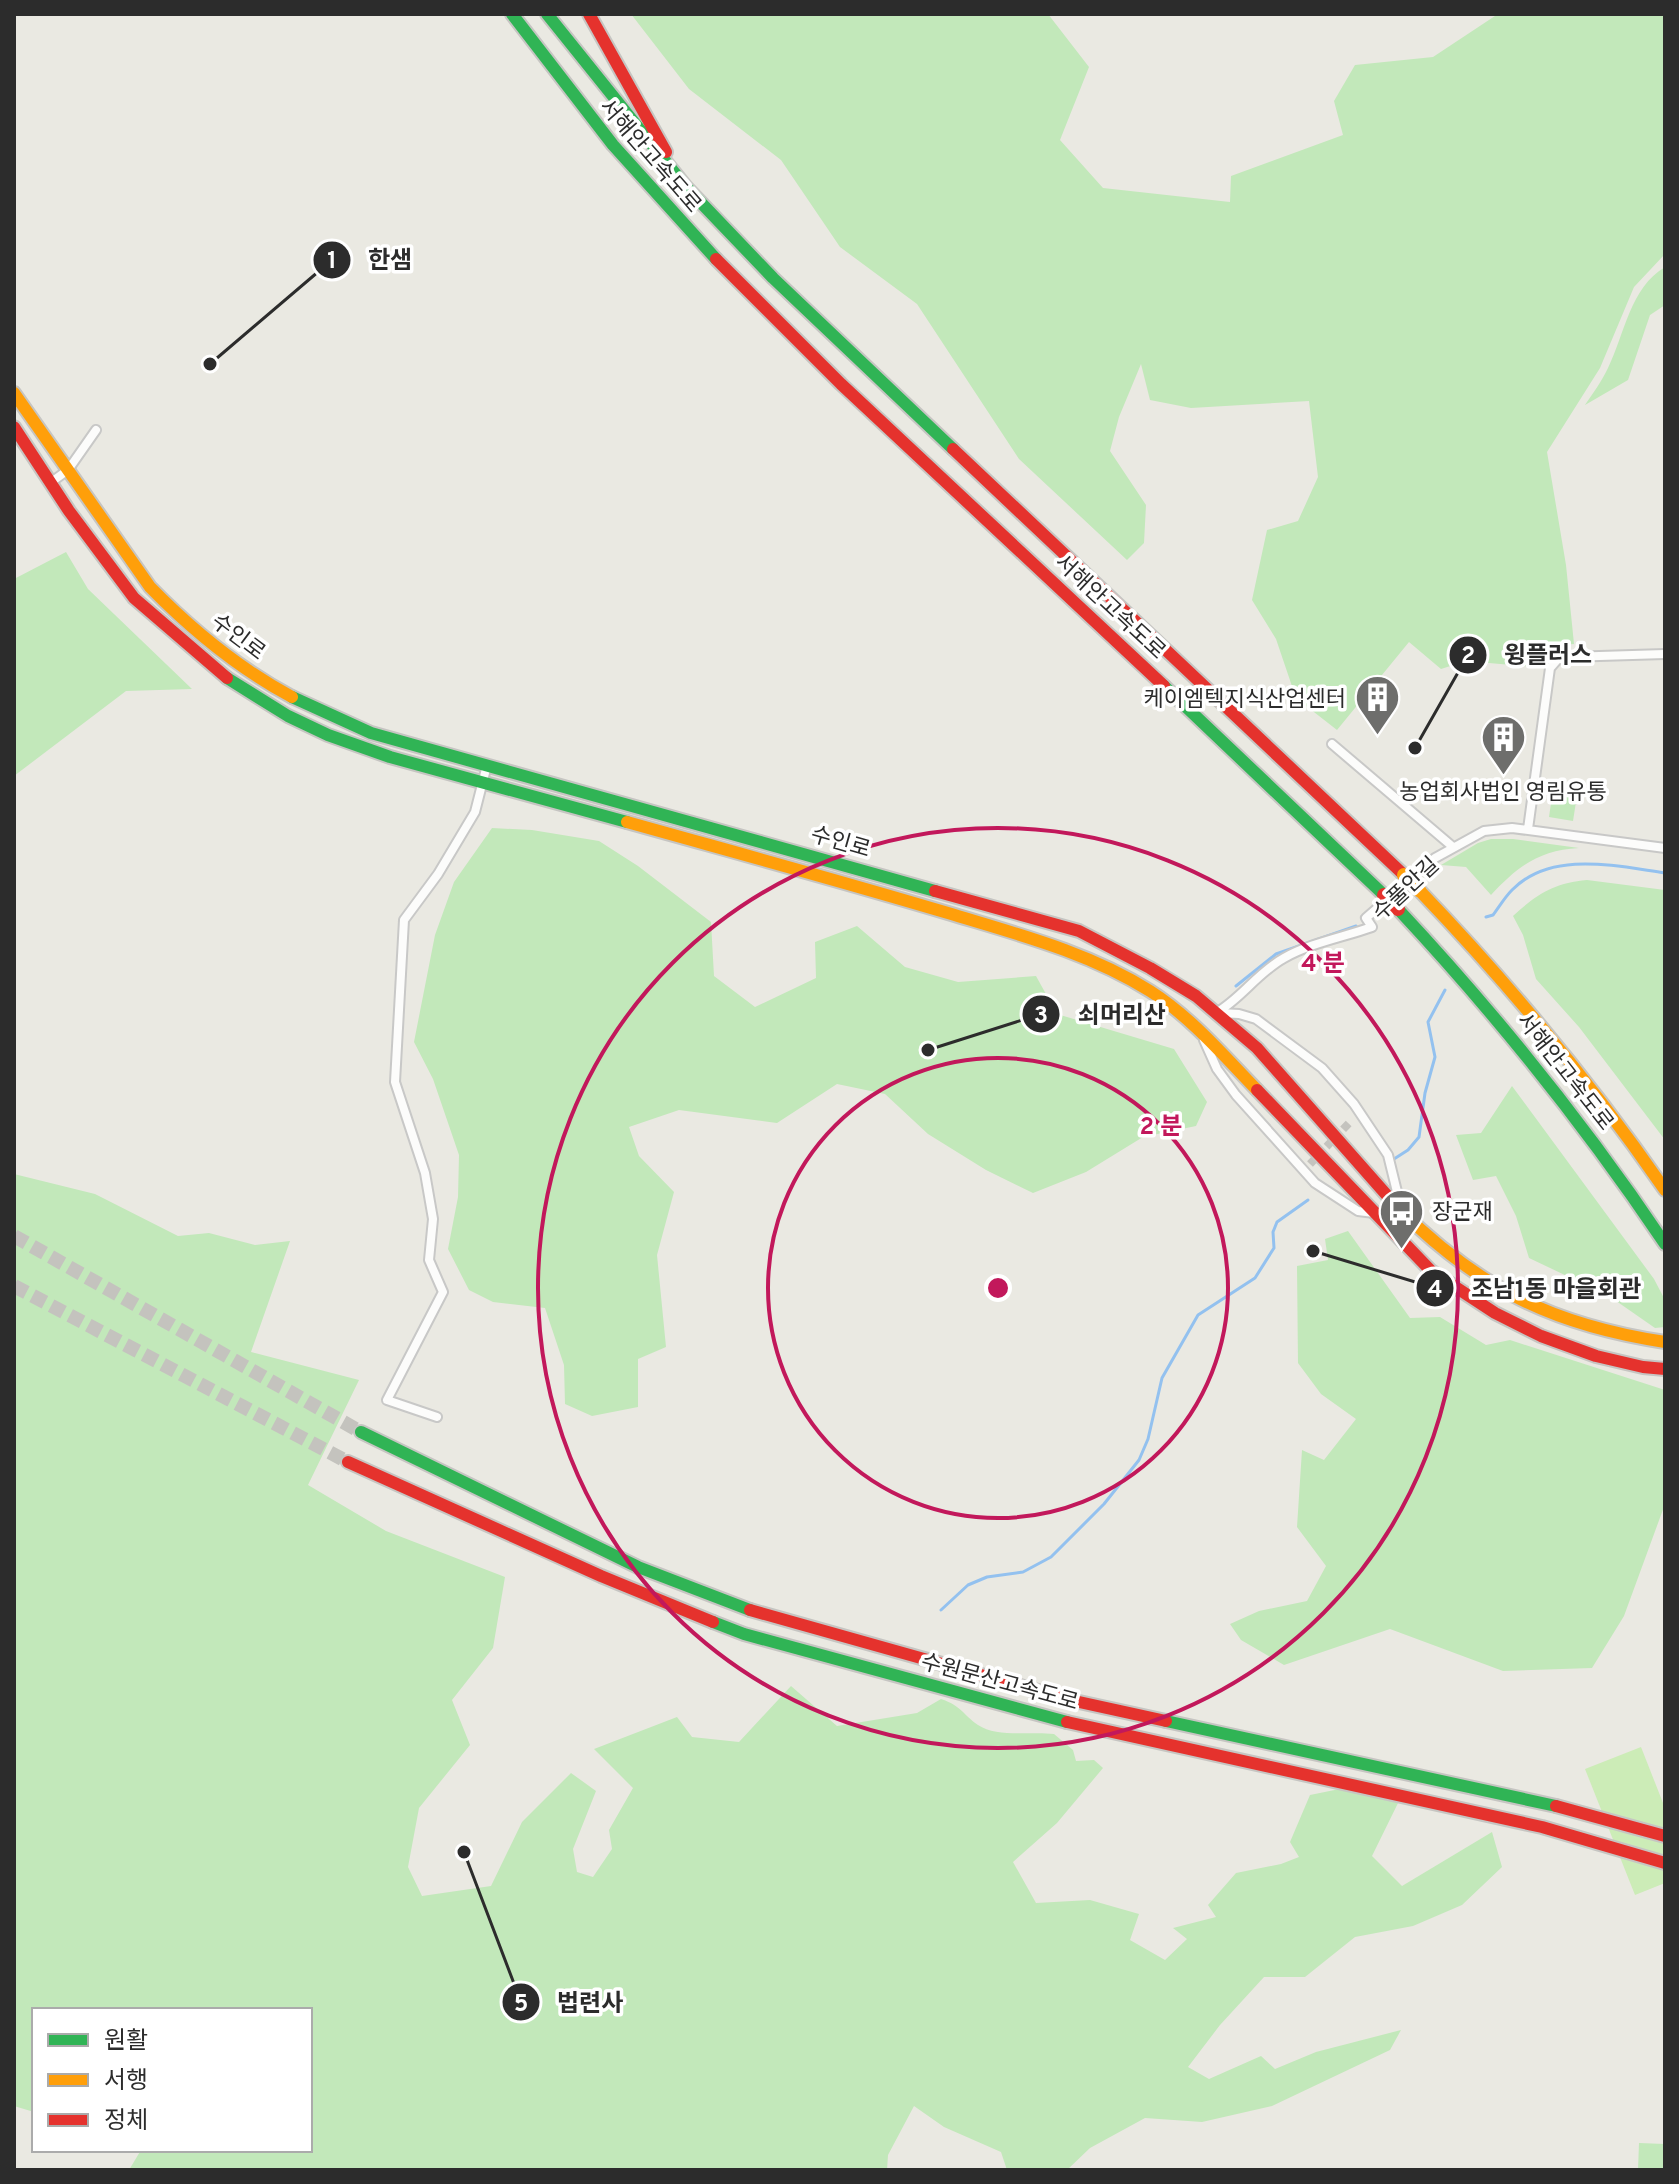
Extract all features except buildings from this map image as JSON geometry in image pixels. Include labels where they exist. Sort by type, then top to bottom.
[{"type":"main road","points":[[499,14],[593,123]]},
{"type":"main road","name":"서해안고속도로","points":[[512,14],[593,123],[676,220],[767,312],[1246,761],[1447,961],[1538,1066],[1665,1244]]},
{"type":"main road","name":"서해안고속도로","points":[[547,14],[686,187],[773,278],[1404,875],[1469,941],[1567,1054],[1665,1190]]},
{"type":"main road","points":[[589,14],[686,187]]},
{"type":"main road","name":"수인로","points":[[14,393],[148,585],[230,659],[298,702],[334,720],[1079,931],[1125,952],[1216,1013],[1256,1048],[1401,1208],[1461,1263],[1508,1294],[1597,1328],[1665,1342]]},
{"type":"main road","name":"수인로","points":[[14,427],[50,483],[134,598],[219,673],[288,716],[328,735],[390,757],[859,886],[1054,945],[1108,968],[1152,992],[1201,1032],[1431,1271],[1495,1313],[1541,1336],[1596,1356],[1665,1369]]},
{"type":"main road","name":"수원문산고속도로","points":[[361,1432],[638,1567],[764,1615],[1070,1700],[1543,1802],[1665,1836]]},
{"type":"main road","name":"수원문산고속도로","points":[[348,1462],[601,1576],[744,1634],[1070,1723],[1542,1827],[1665,1863]]},
{"type":"street","points":[[50,483],[68,470],[96,430]]},
{"type":"street","points":[[1528,829],[1550,668],[1557,660],[1567,657],[1665,654]]},
{"type":"street","points":[[1332,744],[1453,847]]},
{"type":"street","points":[[437,1417],[387,1400],[443,1292],[429,1260],[433,1219],[425,1173],[395,1082],[404,920],[438,874],[475,812],[487,765]]},
{"type":"street","name":"수풀안길","points":[[1216,1013],[1235,1002],[1253,980],[1283,958],[1372,927],[1366,918],[1435,858],[1484,831],[1504,827],[1528,829],[1665,848]]},
{"type":"street","points":[[1216,1013],[1239,1014],[1256,1019],[1322,1068],[1360,1114],[1388,1155],[1401,1208]]},
{"type":"street","points":[[1201,1032],[1217,1069],[1236,1095],[1307,1167],[1315,1183],[1358,1211],[1374,1213]]},
{"type":"street","points":[[1351,1121],[1360,1114]]},
{"type":"green space","points":[[631,14],[1048,14],[1089,67],[1060,140],[1103,188],[1230,202],[1231,176],[1343,135],[1334,101],[1355,65],[1433,57],[1498,14],[1665,14],[1665,254],[1634,287],[1600,368],[1547,452],[1566,565],[1574,644],[1550,649],[1535,667],[1466,661],[1441,669],[1409,642],[1337,730],[1296,698],[1276,639],[1252,600],[1267,530],[1298,521],[1318,477],[1309,401],[1191,408],[1150,400],[1141,364],[1119,417],[1110,451],[1146,505],[1144,543],[1127,560],[1019,459],[917,304],[840,247],[781,160],[689,89]]},
{"type":"green space","points":[[1665,267],[1665,305],[1650,315],[1628,380],[1585,405],[1608,368],[1636,299],[1653,276]]},
{"type":"green space","points":[[66,552],[88,589],[192,689],[126,691],[14,776],[14,579]]},
{"type":"green space","points":[[1553,789],[1578,789],[1573,821],[1549,817]]},
{"type":"green space","points":[[492,828],[532,830],[599,841],[638,866],[711,922],[714,976],[755,1007],[816,978],[815,942],[857,926],[905,967],[958,982],[1036,976],[1057,1014],[1174,1049],[1207,1102],[1196,1126],[1143,1137],[1086,1172],[1033,1193],[986,1170],[928,1134],[885,1094],[837,1084],[777,1123],[679,1110],[629,1127],[639,1156],[674,1192],[657,1255],[666,1347],[638,1359],[638,1407],[592,1416],[565,1404],[564,1365],[545,1308],[493,1302],[469,1290],[448,1249],[458,1197],[459,1155],[433,1079],[414,1042],[435,935],[454,882]]},
{"type":"green space","points":[[1491,839],[1579,848],[1540,856],[1510,876],[1491,895],[1466,867],[1441,865],[1478,843]]},
{"type":"green space","points":[[1587,880],[1665,890],[1665,1140],[1579,1027],[1536,979],[1523,935],[1513,916],[1547,891]]},
{"type":"green space","points":[[1512,1086],[1654,1279],[1665,1300],[1665,1327],[1655,1328],[1609,1296],[1529,1258],[1516,1216],[1496,1176],[1473,1180],[1456,1135],[1481,1133]]},
{"type":"green space","points":[[14,1174],[95,1194],[178,1236],[209,1233],[255,1245],[290,1241],[251,1352],[359,1380],[308,1485],[386,1531],[505,1577],[493,1648],[452,1700],[470,1745],[419,1808],[408,1867],[422,1896],[491,1886],[522,1822],[571,1773],[596,1791],[573,1849],[577,1872],[593,1877],[612,1849],[609,1830],[633,1788],[594,1749],[677,1717],[692,1737],[739,1742],[791,1686],[837,1726],[917,1713],[941,1699],[953,1704],[986,1729],[1005,1733],[1054,1734],[1073,1750],[1076,1761],[1094,1760],[1103,1768],[1057,1823],[1013,1862],[1036,1903],[1090,1900],[1139,1914],[1130,1940],[1165,1960],[1187,1939],[1173,1928],[1216,1917],[1208,1905],[1236,1873],[1299,1857],[1290,1842],[1310,1795],[1364,1784],[1400,1799],[1372,1856],[1402,1886],[1492,1832],[1502,1867],[1462,1905],[1413,1926],[1355,1937],[1305,1977],[1264,1977],[1220,2025],[1188,2067],[1209,2079],[1261,2056],[1275,2069],[1316,2052],[1401,2030],[1390,2050],[1272,2106],[1202,2122],[1145,2118],[1090,2148],[1067,2170],[1007,2170],[1001,2152],[944,2127],[914,2106],[888,2155],[887,2170],[129,2170],[140,2152],[312,2152],[312,2008],[32,2008],[32,2111],[14,2106]]},
{"type":"green space","points":[[1348,1231],[1410,1318],[1440,1317],[1486,1345],[1510,1340],[1665,1390],[1665,1504],[1624,1616],[1592,1668],[1503,1671],[1390,1629],[1284,1665],[1241,1640],[1230,1624],[1259,1611],[1307,1601],[1326,1566],[1297,1527],[1302,1450],[1324,1460],[1356,1419],[1321,1394],[1298,1363],[1297,1266],[1328,1260],[1325,1239]]},
{"type":"green space","points":[[1641,1747],[1665,1808],[1665,1883],[1635,1895],[1585,1769]]},
{"type":"green space","points":[[1639,2143],[1665,2144],[1665,2170],[1638,2170]]},
{"type":"waterway","points":[[1486,917],[1493,915],[1512,890],[1545,869],[1584,864],[1665,873]]},
{"type":"waterway","points":[[1236,986],[1276,954],[1356,926]]},
{"type":"waterway","points":[[1394,1159],[1408,1150],[1419,1137],[1425,1093],[1435,1057],[1428,1022],[1445,990]]},
{"type":"waterway","points":[[941,1610],[968,1585],[987,1577],[1023,1572],[1051,1557],[1104,1504],[1139,1460],[1148,1439],[1162,1378],[1198,1315],[1255,1278],[1274,1248],[1273,1232],[1277,1222],[1308,1200]]},
{"type":"tunnel","points":[[1310,1164],[1351,1121]]},
{"type":"tunnel","points":[[14,1236],[361,1432]]},
{"type":"tunnel","points":[[14,1286],[348,1462]]},
{"type":"traffic: fast","points":[[512,14],[613,145],[716,259]]},
{"type":"traffic: fast","points":[[547,14],[686,187],[773,278],[953,449]]},
{"type":"traffic: fast","points":[[227,678],[288,716],[328,735],[390,757],[627,822]]},
{"type":"traffic: fast","points":[[1164,686],[1384,895]]},
{"type":"traffic: fast","points":[[292,697],[371,733],[935,891]]},
{"type":"traffic: fast","points":[[1398,909],[1538,1071],[1665,1244]]},
{"type":"traffic: fast","points":[[361,1432],[638,1567],[750,1610]]},
{"type":"traffic: fast","points":[[713,1622],[744,1634],[1067,1722]]},
{"type":"traffic: fast","points":[[1166,1721],[1556,1806]]},
{"type":"traffic: slow","points":[[14,393],[150,587],[216,647],[292,697]]},
{"type":"traffic: slow","points":[[627,822],[1000,929],[1102,965],[1165,1001],[1257,1090]]},
{"type":"traffic: slow","points":[[1404,875],[1419,890]]},
{"type":"traffic: slow","points":[[1419,890],[1548,1035],[1665,1190]]},
{"type":"traffic: slow","points":[[1399,1209],[1459,1261],[1520,1299],[1588,1325],[1665,1342]]},
{"type":"traffic: jam","points":[[589,14],[666,152]]},
{"type":"traffic: jam","points":[[716,259],[841,384],[1164,686]]},
{"type":"traffic: jam","points":[[14,427],[69,511],[134,598],[227,678]]},
{"type":"traffic: jam","points":[[953,449],[1404,875]]},
{"type":"traffic: jam","points":[[935,891],[1079,931],[1196,996],[1257,1048],[1399,1209]]},
{"type":"traffic: jam","points":[[1384,895],[1398,909]]},
{"type":"traffic: jam","points":[[1257,1090],[1431,1271],[1495,1313],[1541,1336],[1596,1356],[1665,1369]]},
{"type":"traffic: jam","points":[[348,1462],[601,1576],[713,1622]]},
{"type":"traffic: jam","points":[[750,1610],[1070,1700],[1166,1721]]},
{"type":"traffic: jam","points":[[1067,1722],[1542,1827],[1665,1863]]},
{"type":"traffic: jam","points":[[1556,1806],[1665,1836]]},
{"type":"place","name":"한샘","points":[[210,364]]},
{"type":"place","name":"케이엠텍지식산업센터","points":[[1377,737]]},
{"type":"place","name":"윙플러스","points":[[1415,748]]},
{"type":"place","name":"농업회사법인 영림유통","points":[[1503,777]]},
{"type":"place","name":"쇠머리산","points":[[928,1050]]},
{"type":"place","name":"장군재","points":[[1401,1250]]},
{"type":"place","name":"조남1동 마을회관","points":[[1313,1251]]},
{"type":"place","name":"법련사","points":[[464,1852]]}]
